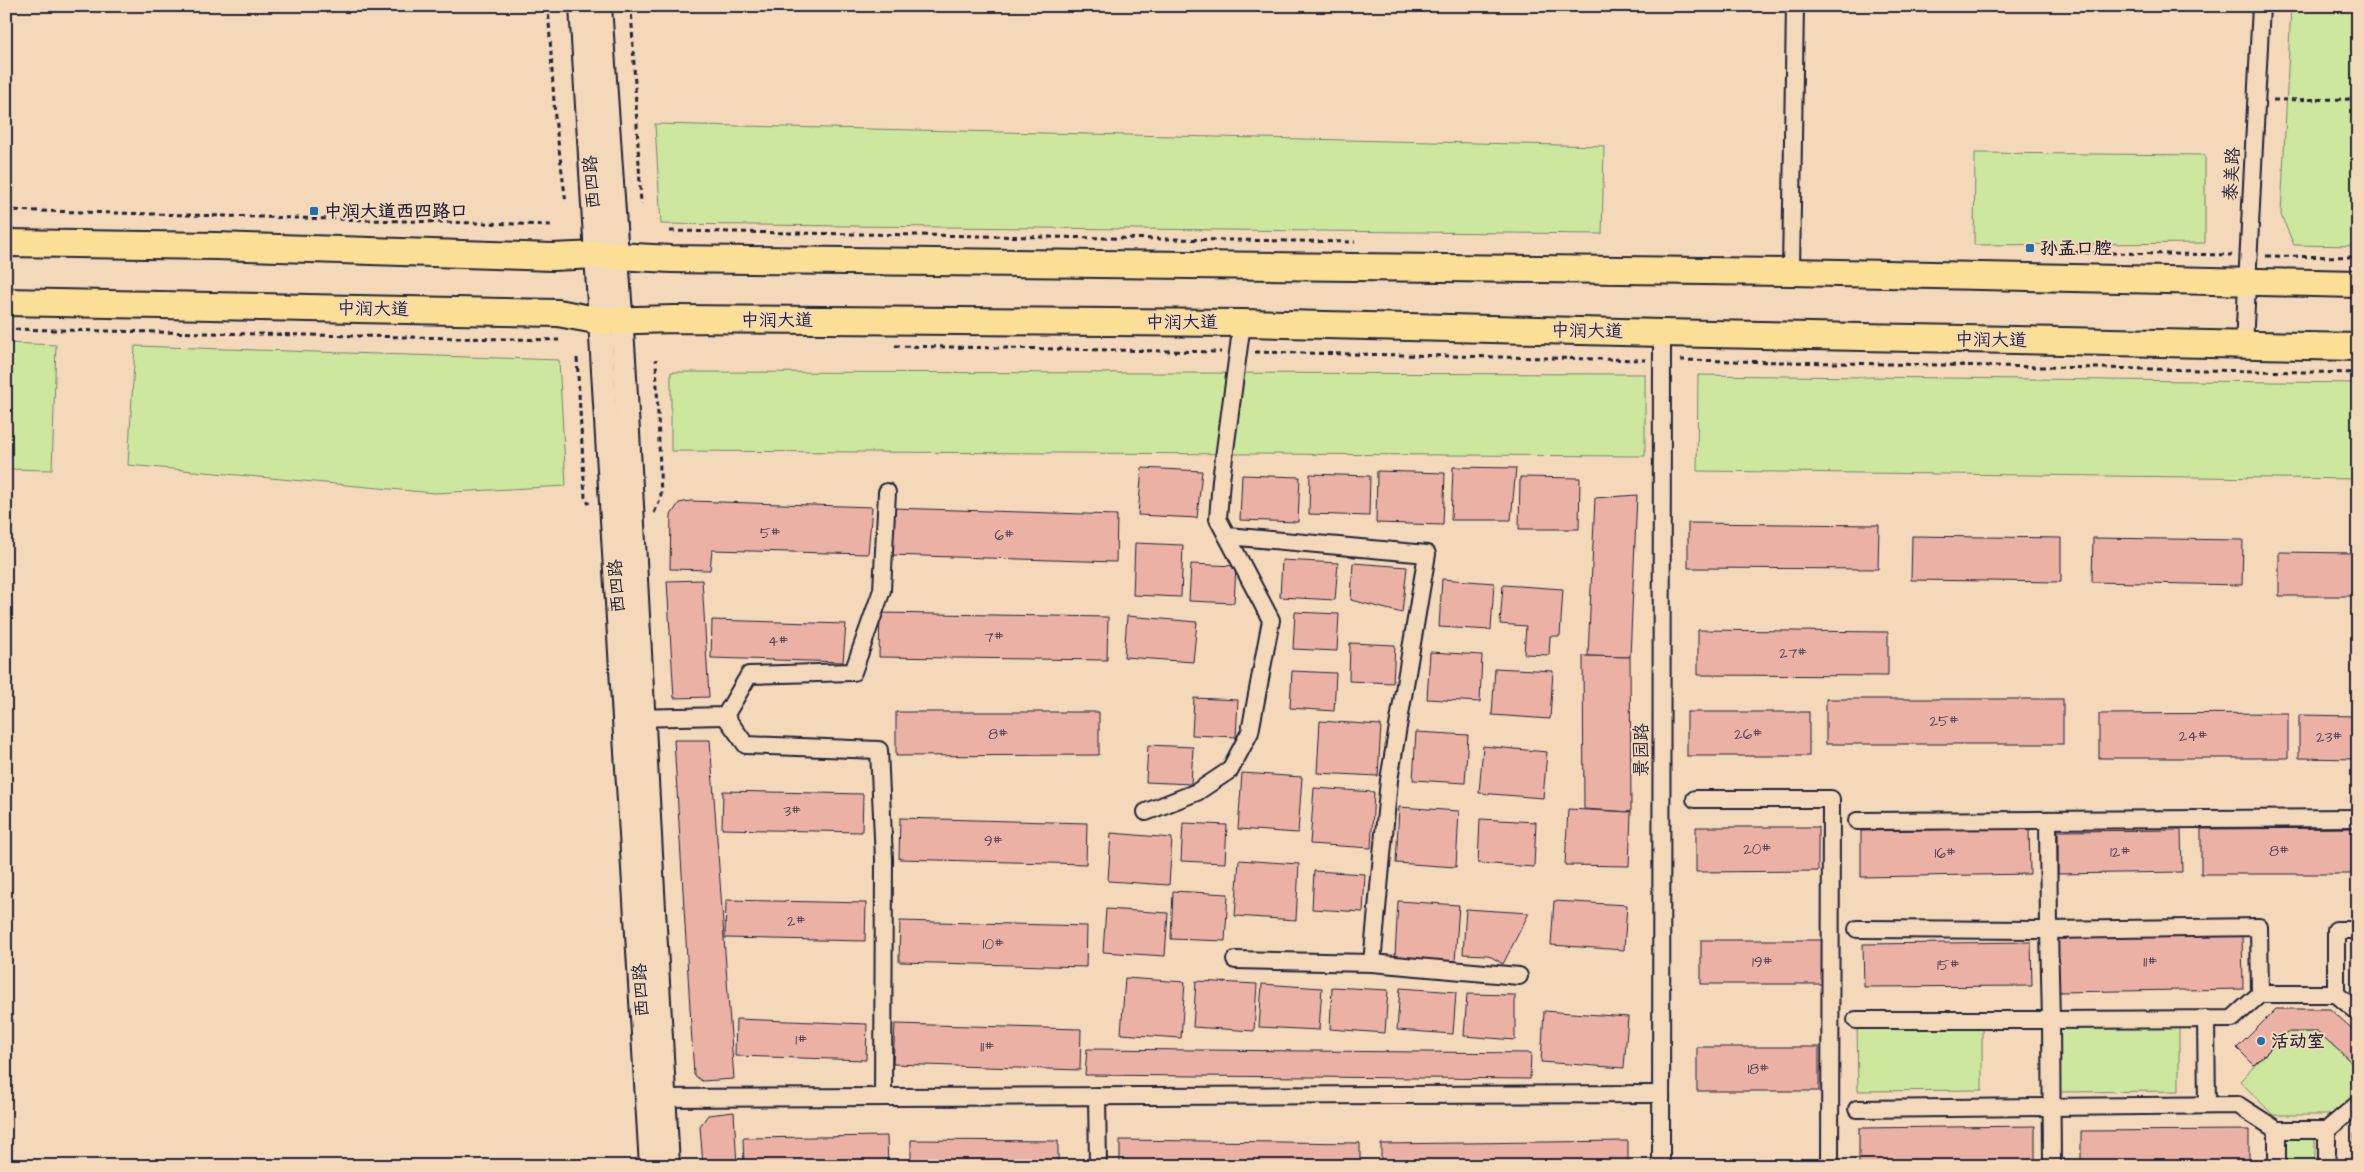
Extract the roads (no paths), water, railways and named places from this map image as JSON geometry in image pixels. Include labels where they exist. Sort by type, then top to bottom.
[{"type":"main road","points":[[6,243],[208,246],[543,256],[1791,272],[2358,284]]},
{"type":"main road","name":"中润大道","points":[[6,302],[558,313],[611,321],[1242,322],[1662,333],[2358,346]]},
{"type":"street","name":"西四路","points":[[581,6],[607,256]]},
{"type":"street","name":"西四路","points":[[600,6],[607,256],[656,1098],[668,1166]]},
{"type":"street","points":[[1791,272],[1795,6]]},
{"type":"street","name":"泰美路","points":[[2244,345],[2261,6]]},
{"type":"street","points":[[1146,812],[1197,792],[1230,770],[1250,732],[1271,620],[1218,519],[1221,480],[1242,322]]},
{"type":"street","name":"景园路","points":[[1661,1166],[1662,333]]},
{"type":"street","points":[[725,716],[748,675],[853,672],[882,590],[887,492]]},
{"type":"street","points":[[1227,536],[1426,554],[1388,780],[1372,963]]},
{"type":"street","points":[[634,718],[725,716]]},
{"type":"street","points":[[725,716],[746,745],[879,750],[884,859],[883,1097]]},
{"type":"street","points":[[1695,799],[1831,799],[1830,1166]]},
{"type":"street","points":[[1857,821],[2358,818]]},
{"type":"street","points":[[2048,820],[2052,1166]]},
{"type":"street","points":[[1857,929],[2049,930],[2259,927],[2260,994]]},
{"type":"street","points":[[2336,994],[2336,930],[2358,930]]},
{"type":"street","points":[[1235,960],[1372,963],[1519,976]]},
{"type":"street","points":[[1856,1020],[2232,1019],[2260,994],[2336,994],[2358,1012]]},
{"type":"street","points":[[2206,1019],[2207,1105]]},
{"type":"street","points":[[656,1098],[1661,1094]]},
{"type":"street","points":[[1097,1096],[1098,1166]]},
{"type":"street","name":"西四路","points":[[651,1166],[656,1098]]},
{"type":"street","points":[[1857,1109],[2238,1105],[2277,1130],[2327,1130],[2358,1104]]},
{"type":"street","points":[[2277,1130],[2277,1166]]},
{"type":"street","points":[[2327,1130],[2327,1166]]},
{"type":"place","name":"中润大道西四路口","points":[[314,211]]},
{"type":"place","name":"孙孟口腔","points":[[2030,248]]},
{"type":"place","name":"活动室","points":[[2261,1041]]}]
